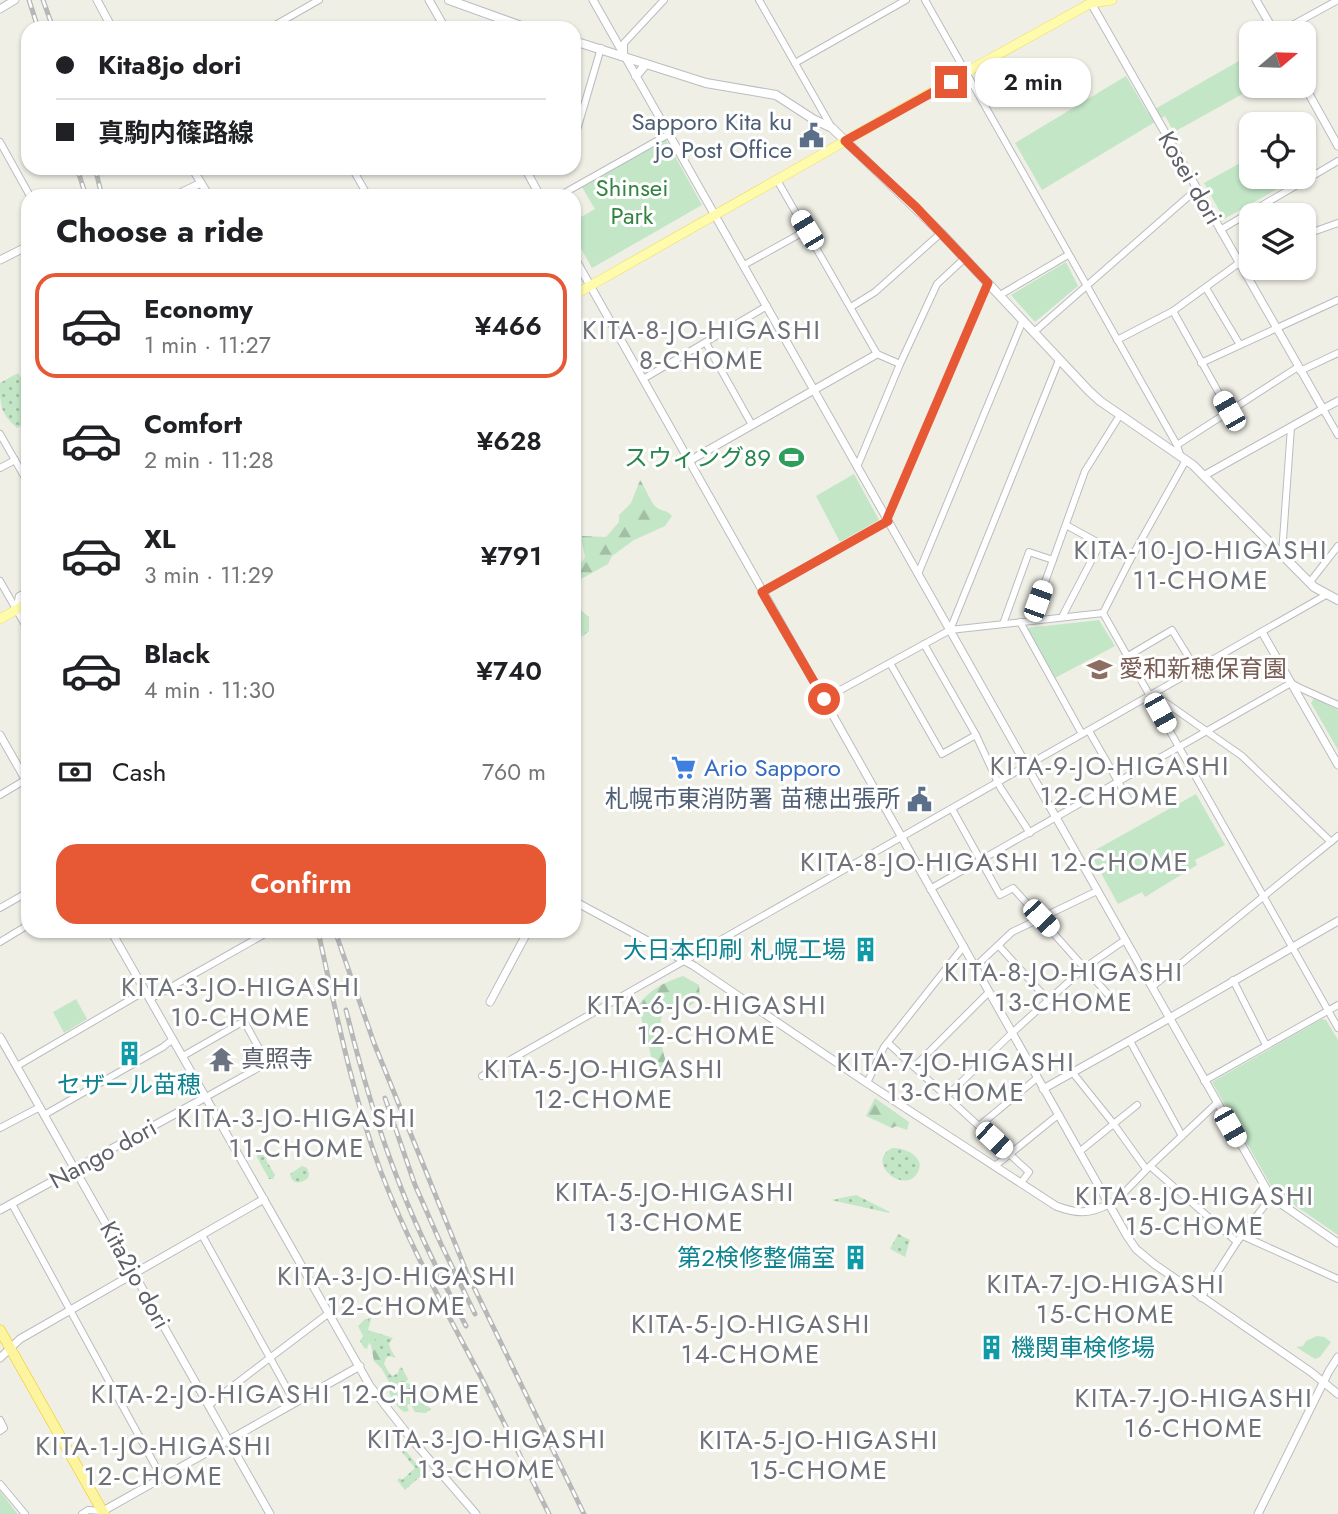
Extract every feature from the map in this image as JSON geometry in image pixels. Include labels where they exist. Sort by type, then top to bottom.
[{"type":"highway","points":[[0,1330],[103,1513]]},
{"type":"main road","points":[[449,0],[463,2],[510,21]]},
{"type":"main road","points":[[581,291],[1090,2],[1112,0]]},
{"type":"main road","points":[[581,43],[706,83],[776,95],[832,128],[941,233],[1089,391],[1205,475],[1310,582],[1326,595],[1338,600]]},
{"type":"main road","points":[[636,76],[646,64]]},
{"type":"main road","points":[[0,619],[21,607]]},
{"type":"street","points":[[0,9],[15,0]]},
{"type":"street","points":[[97,0],[109,21]]},
{"type":"street","points":[[284,21],[319,0]]},
{"type":"street","points":[[429,0],[440,21]]},
{"type":"street","points":[[593,0],[1270,1198],[1338,1243]]},
{"type":"street","points":[[624,56],[624,43],[664,0]]},
{"type":"street","points":[[759,0],[832,128]]},
{"type":"street","points":[[795,63],[906,0]]},
{"type":"street","points":[[925,0],[1183,458],[1103,613]]},
{"type":"street","points":[[1256,0],[1269,21]]},
{"type":"street","points":[[1299,21],[1338,0]]},
{"type":"street","name":"Kosei dori","points":[[1090,2],[1323,409]]},
{"type":"street","points":[[581,116],[601,48]]},
{"type":"street","points":[[1311,98],[1338,146]]},
{"type":"street","points":[[571,189],[669,134]]},
{"type":"street","points":[[0,142],[26,189]]},
{"type":"street","points":[[1220,230],[1338,161]]},
{"type":"street","points":[[196,175],[205,189]]},
{"type":"street","points":[[777,180],[877,354],[900,365]]},
{"type":"street","points":[[189,189],[201,183]]},
{"type":"street","points":[[1034,332],[1197,189]]},
{"type":"street","points":[[1316,231],[1338,223]]},
{"type":"street","points":[[744,265],[807,230]]},
{"type":"street","points":[[851,307],[875,292],[941,233]]},
{"type":"street","points":[[0,260],[21,250]]},
{"type":"street","points":[[1000,295],[1068,255]]},
{"type":"street","points":[[858,467],[937,284],[965,258]]},
{"type":"street","points":[[1117,340],[1173,311],[1238,261]]},
{"type":"street","points":[[581,270],[1127,1236],[1136,1249],[1154,1264],[1311,1372],[1338,1394]]},
{"type":"street","points":[[762,592],[888,520],[988,283]]},
{"type":"street","points":[[1206,288],[1240,345]]},
{"type":"street","points":[[1201,363],[1338,300]]},
{"type":"street","points":[[643,379],[767,306]]},
{"type":"street","points":[[1173,311],[1229,411]]},
{"type":"street","points":[[918,574],[1023,320]]},
{"type":"street","points":[[706,343],[752,425]]},
{"type":"street","points":[[1177,445],[1299,369],[1338,353]]},
{"type":"street","points":[[689,461],[877,354]]},
{"type":"street","points":[[950,630],[1059,360]]},
{"type":"street","points":[[1205,475],[1338,401]]},
{"type":"street","points":[[1323,409],[1338,435]]},
{"type":"street","points":[[1031,621],[1086,471],[1120,415]]},
{"type":"street","points":[[1282,554],[1291,427]]},
{"type":"street","points":[[0,434],[21,471]]},
{"type":"street","points":[[0,468],[15,460]]},
{"type":"street","points":[[1066,526],[1129,559]]},
{"type":"street","points":[[1062,617],[1100,544]]},
{"type":"street","points":[[1310,582],[1338,546]]},
{"type":"street","points":[[1003,624],[1029,552],[1053,560]]},
{"type":"street","points":[[0,581],[21,618]]},
{"type":"street","points":[[16,610],[21,595]]},
{"type":"street","points":[[482,1076],[1326,595]]},
{"type":"street","points":[[16,610],[21,612]]},
{"type":"street","points":[[824,699],[950,630],[1103,613]]},
{"type":"street","points":[[1103,613],[1338,1028]]},
{"type":"street","points":[[1020,622],[1131,804]]},
{"type":"street","points":[[1128,656],[1172,630],[1196,669]]},
{"type":"street","points":[[1262,632],[1338,765]]},
{"type":"street","points":[[924,644],[976,735],[1000,787],[1030,833]]},
{"type":"street","points":[[890,663],[942,754],[976,735]]},
{"type":"street","points":[[1292,683],[1338,705]]},
{"type":"street","points":[[930,889],[1292,683]]},
{"type":"street","points":[[1150,696],[1163,700],[1242,756],[1331,842]]},
{"type":"street","points":[[0,735],[21,772]]},
{"type":"street","points":[[0,795],[21,785]]},
{"type":"street","points":[[952,809],[999,895],[1013,888],[1121,1009]]},
{"type":"street","points":[[1152,987],[1338,836]]},
{"type":"street","points":[[975,967],[1012,932],[1097,891]]},
{"type":"street","points":[[0,908],[21,895]]},
{"type":"street","points":[[581,905],[684,961],[867,1083],[1064,1209],[1096,1211],[1117,1200],[1148,1167],[1217,1103]]},
{"type":"street","points":[[1043,1089],[1338,921]]},
{"type":"street","points":[[0,942],[21,929]]},
{"type":"street","points":[[115,938],[382,1403],[476,1514]]},
{"type":"street","points":[[150,999],[258,938]]},
{"type":"street","points":[[490,1002],[524,938]]},
{"type":"street","points":[[947,1096],[1084,968],[1125,940]]},
{"type":"street","points":[[867,1083],[888,1043],[964,946]]},
{"type":"street","points":[[999,946],[1048,1000]]},
{"type":"street","points":[[1233,980],[1266,1045]]},
{"type":"street","points":[[17,1066],[145,990]]},
{"type":"street","points":[[914,1067],[989,992]]},
{"type":"street","points":[[1205,1081],[1338,1005]]},
{"type":"street","points":[[183,1056],[244,1021],[267,1063],[206,1097]]},
{"type":"street","name":"Kita2jo dori","points":[[0,1037],[270,1514]]},
{"type":"street","points":[[0,1128],[42,1111],[163,1047],[173,1039]]},
{"type":"street","points":[[1130,1041],[1182,1136]]},
{"type":"street","points":[[888,1043],[1029,1172],[1021,1183]]},
{"type":"street","points":[[1073,1073],[1148,1167],[1237,1242]]},
{"type":"street","points":[[979,1126],[1037,1077]]},
{"type":"street","name":"Nango dori","points":[[0,1210],[206,1097]]},
{"type":"street","points":[[1079,1152],[1137,1105]]},
{"type":"street","points":[[995,1166],[1058,1115]]},
{"type":"street","points":[[1201,1298],[1237,1242],[1270,1198]]},
{"type":"street","points":[[0,1358],[20,1339],[264,1199]]},
{"type":"street","points":[[12,1204],[162,1478]]},
{"type":"street","points":[[202,1235],[295,1403]]},
{"type":"street","points":[[1243,1236],[1338,1279]]},
{"type":"street","points":[[209,1406],[329,1313]]},
{"type":"street","points":[[1258,1514],[1283,1459],[1338,1357]]},
{"type":"street","points":[[82,1514],[88,1510],[103,1513],[360,1366]]},
{"type":"street","points":[[0,1420],[5,1429],[0,1431]]},
{"type":"street","points":[[0,1484],[25,1514]]},
{"type":"green space","points":[[1239,61],[1239,96],[1174,132],[1165,116],[1042,190],[1015,143],[1126,76],[1148,113]]},
{"type":"green space","name":"Shinsei Park","points":[[666,140],[702,205],[592,268],[581,248],[581,217],[595,209],[582,187]]},
{"type":"green space","points":[[1239,164],[1239,189],[1277,189],[1252,203],[1239,203],[1239,211],[1224,219],[1204,183]]},
{"type":"green space","points":[[1066,262],[1078,286],[1035,322],[1011,295]]},
{"type":"green space","points":[[18,373],[21,378],[21,426],[17,428],[2,408],[0,383]]},
{"type":"green space","points":[[854,474],[879,520],[840,542],[816,496]]},
{"type":"green space","points":[[640,480],[654,505],[672,516],[665,526],[634,540],[612,556],[608,564],[581,579],[581,564],[585,557],[582,536],[606,537],[619,522],[619,515],[631,503]]},
{"type":"green space","points":[[581,610],[589,617],[589,631],[583,636]]},
{"type":"green space","points":[[1099,620],[1115,646],[1055,678],[1027,628]]},
{"type":"green space","points":[[1314,698],[1338,710],[1338,750],[1311,703]]},
{"type":"green space","points":[[1196,794],[1225,845],[1195,860],[1197,865],[1145,897],[1142,892],[1118,904],[1090,853]]},
{"type":"green space","points":[[683,976],[699,985],[700,998],[687,1008],[675,1006],[663,1011],[658,1031],[668,1078],[655,1077],[638,1006],[657,987]]},
{"type":"green space","points":[[76,999],[87,1019],[64,1033],[53,1012]]},
{"type":"green space","points":[[1322,1019],[1326,1020],[1338,1040],[1338,1235],[1274,1191],[1212,1082]]},
{"type":"green space","points":[[875,1098],[909,1122],[907,1130],[896,1126],[892,1128],[866,1116]]},
{"type":"green space","points":[[892,1148],[909,1152],[918,1159],[919,1169],[910,1180],[895,1178],[884,1167],[882,1161]]},
{"type":"green space","points":[[261,1149],[275,1175],[273,1179],[269,1179],[257,1157],[257,1152]]},
{"type":"green space","points":[[302,1166],[307,1168],[308,1178],[295,1182],[290,1174]]},
{"type":"green space","points":[[856,1195],[890,1212],[831,1200]]},
{"type":"green space","points":[[898,1234],[910,1240],[905,1257],[890,1249]]},
{"type":"green space","points":[[372,1316],[368,1330],[393,1338],[389,1344],[396,1358],[389,1356],[382,1361],[393,1376],[402,1368],[408,1379],[405,1383],[412,1384],[420,1401],[431,1409],[426,1413],[415,1412],[408,1403],[406,1389],[402,1384],[396,1388],[361,1324]]},
{"type":"green space","points":[[365,1319],[368,1320],[368,1332],[376,1341],[379,1353],[382,1352],[385,1356],[384,1364],[392,1377],[403,1388],[412,1391],[421,1405],[427,1408],[426,1411],[415,1412],[409,1403],[409,1411],[404,1412],[393,1401],[389,1392],[392,1388],[382,1369],[374,1361],[371,1345],[369,1343],[367,1349],[364,1348],[360,1341],[363,1336],[358,1326]]},
{"type":"green space","points":[[1317,1336],[1331,1342],[1320,1357],[1315,1359],[1296,1347],[1303,1346],[1306,1341]]},
{"type":"green space","points":[[405,1450],[424,1473],[405,1490],[397,1480],[402,1480],[415,1468],[402,1452]]},
{"type":"green space","points":[[0,1491],[16,1512],[18,1514],[0,1514]]},
{"type":"railway","points":[[29,0],[36,21]]},
{"type":"railway","points":[[43,0],[50,21]]},
{"type":"railway","points":[[79,175],[84,189]]},
{"type":"railway","points":[[97,175],[100,189]]},
{"type":"railway","points":[[320,938],[353,1083],[381,1172],[415,1250],[549,1514]]},
{"type":"railway","points":[[337,938],[374,1043],[467,1273],[584,1514]]},
{"type":"railway","points":[[346,1010],[369,1095],[398,1180],[430,1254],[466,1326]]},
{"type":"railway","points":[[385,1098],[415,1185],[475,1314]]},
{"type":"place","name":"Sapporo Kita ku jo Post Office","points":[[812,136]]},
{"type":"place","name":"スウィング89","points":[[791,458]]},
{"type":"place","name":"愛和新穂保育園","points":[[1099,669]]},
{"type":"place","name":"Ario Sapporo","points":[[684,768]]},
{"type":"place","name":"札幌市東消防署 苗穂出張所","points":[[920,799]]},
{"type":"place","name":"大日本印刷 札幌工場","points":[[866,950]]},
{"type":"place","name":"セザール苗穂","points":[[129,1054]]},
{"type":"place","name":"真照寺","points":[[221,1059]]},
{"type":"place","name":"第2検修整備室","points":[[855,1258]]},
{"type":"place","name":"機関車検修場","points":[[991,1348]]},
{"type":"district","name":"KITA-8-JO-HIGASHI 8-CHOME","points":[[702,345]]},
{"type":"district","name":"KITA-10-JO-HIGASHI 11-CHOME","points":[[1201,565]]},
{"type":"district","name":"KITA-9-JO-HIGASHI 12-CHOME","points":[[1110,781]]},
{"type":"district","name":"KITA-8-JO-HIGASHI 12-CHOME","points":[[995,862]]},
{"type":"district","name":"KITA-8-JO-HIGASHI 13-CHOME","points":[[1064,987]]},
{"type":"district","name":"KITA-3-JO-HIGASHI 10-CHOME","points":[[241,1002]]},
{"type":"district","name":"KITA-6-JO-HIGASHI 12-CHOME","points":[[707,1020]]},
{"type":"district","name":"KITA-7-JO-HIGASHI 13-CHOME","points":[[956,1077]]},
{"type":"district","name":"KITA-5-JO-HIGASHI 12-CHOME","points":[[604,1084]]},
{"type":"district","name":"KITA-3-JO-HIGASHI 11-CHOME","points":[[297,1133]]},
{"type":"district","name":"KITA-5-JO-HIGASHI 13-CHOME","points":[[675,1207]]},
{"type":"district","name":"KITA-8-JO-HIGASHI 15-CHOME","points":[[1195,1211]]},
{"type":"district","name":"KITA-3-JO-HIGASHI 12-CHOME","points":[[397,1291]]},
{"type":"district","name":"KITA-7-JO-HIGASHI 15-CHOME","points":[[1106,1299]]},
{"type":"district","name":"KITA-5-JO-HIGASHI 14-CHOME","points":[[751,1339]]},
{"type":"district","name":"KITA-2-JO-HIGASHI 12-CHOME","points":[[286,1394]]},
{"type":"district","name":"KITA-7-JO-HIGASHI 16-CHOME","points":[[1194,1413]]},
{"type":"district","name":"KITA-3-JO-HIGASHI 13-CHOME","points":[[487,1454]]},
{"type":"district","name":"KITA-5-JO-HIGASHI 15-CHOME","points":[[819,1455]]},
{"type":"district","name":"KITA-1-JO-HIGASHI 12-CHOME","points":[[154,1461]]},
{"type":"route","points":[[824,699],[762,592],[888,521],[988,283],[916,207],[845,141],[951,82]]}]
